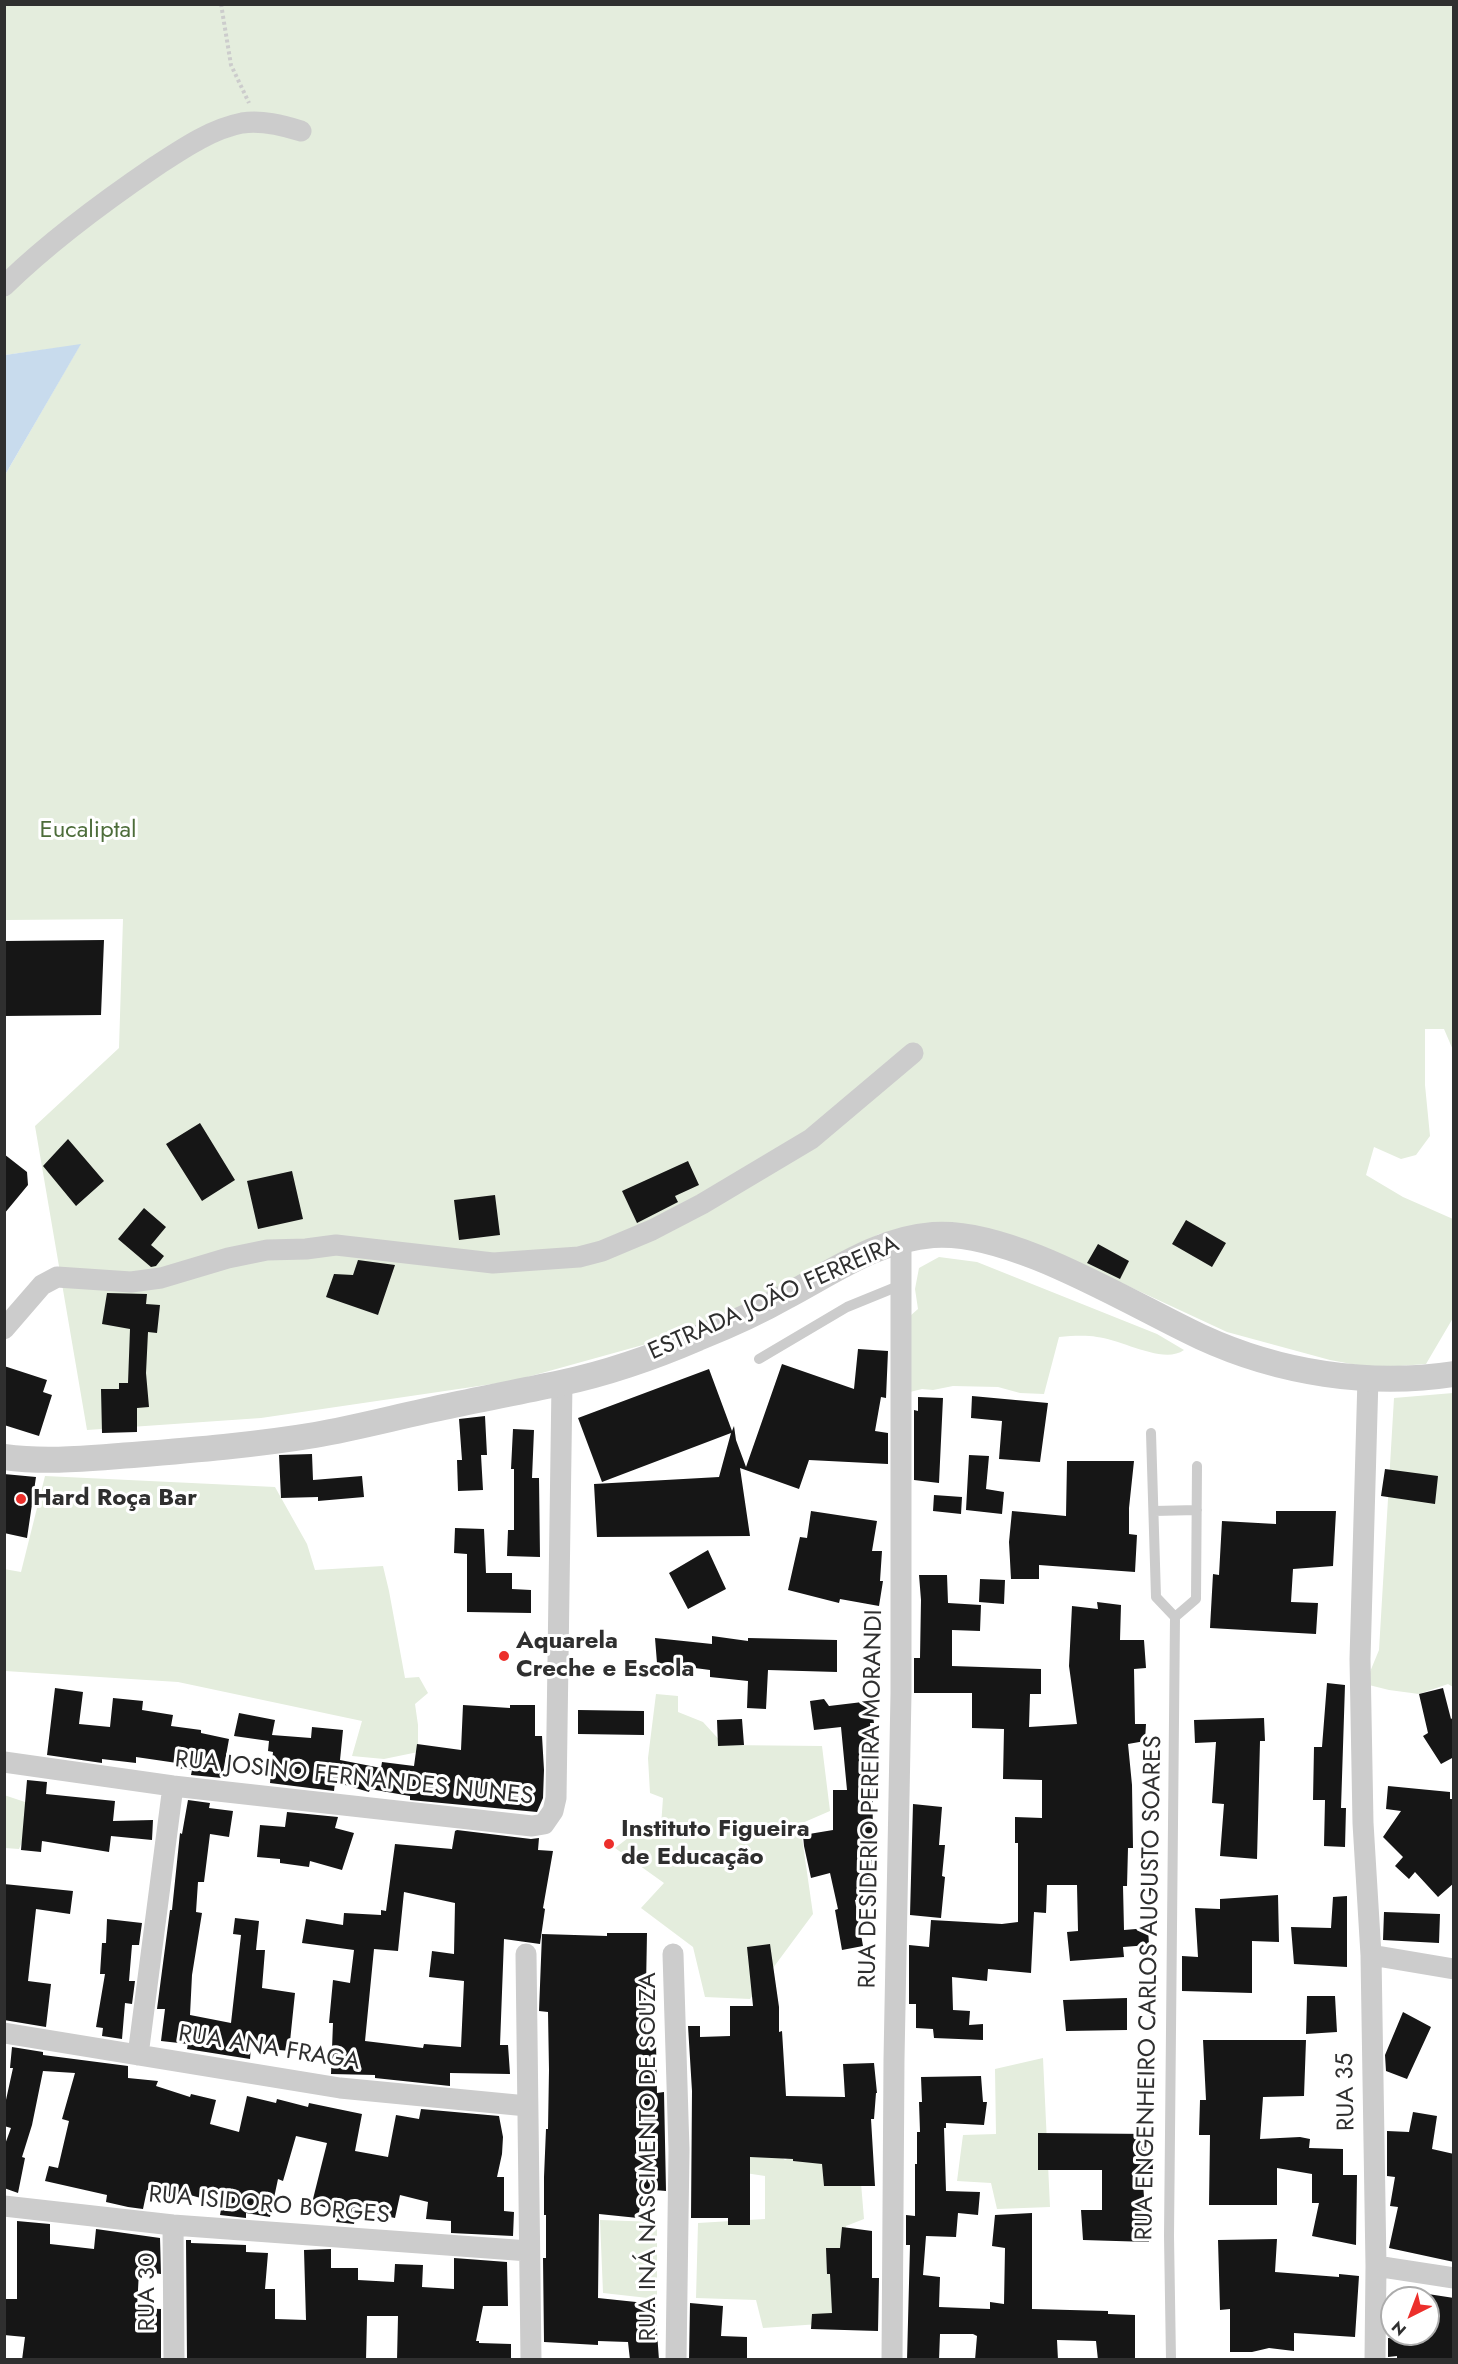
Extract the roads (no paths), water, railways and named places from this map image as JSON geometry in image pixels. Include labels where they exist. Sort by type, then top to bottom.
[{"type":"street","points":[[4,286],[105,201],[206,136],[242,123],[277,125],[301,131]]},
{"type":"street","points":[[4,1329],[42,1285],[57,1277],[130,1282],[161,1278],[228,1258],[267,1250],[306,1249],[336,1245],[493,1263],[579,1257],[602,1251],[652,1230],[702,1204],[811,1139],[913,1053]]},
{"type":"street","name":"ESTRADA JOÃO FERREIRA","points":[[4,1457],[32,1461],[65,1460],[201,1450],[316,1435],[562,1383],[620,1368],[699,1338],[781,1299],[858,1257],[902,1239],[929,1235],[955,1236],[1012,1249],[1046,1262],[1205,1339],[1296,1370],[1368,1378],[1454,1374]]},
{"type":"street","name":"RUA DESIDERIO PEREIRA MORANDI","points":[[892,2360],[894,2047],[901,1693],[902,1239]]},
{"type":"street","name":"RUA 35","points":[[1368,1378],[1360,1659],[1363,1823],[1371,1956],[1376,2266],[1375,2360]]},
{"type":"street","name":"RUA JOSINO FERNANDES NUNES","points":[[4,1762],[173,1786],[532,1826],[544,1824],[550,1818],[556,1798],[562,1383]]},
{"type":"street","points":[[138,2055],[173,1786]]},
{"type":"street","points":[[526,1954],[531,2360]]},
{"type":"street","name":"RUA INÁ NASCIMENTO DE SOUZA","points":[[673,1954],[679,2150],[676,2360]]},
{"type":"street","points":[[1371,1956],[1454,1968]]},
{"type":"street","name":"RUA ANA FRAGA","points":[[4,2033],[340,2088],[527,2106]]},
{"type":"street","name":"RUA ISIDORO BORGES","points":[[4,2206],[172,2225],[529,2251]]},
{"type":"street","name":"RUA 30","points":[[172,2225],[174,2360]]},
{"type":"street","points":[[1376,2266],[1454,2278]]},
{"type":"lane","points":[[759,1359],[847,1307],[901,1285]]},
{"type":"lane","points":[[1151,1433],[1156,1598],[1175,1617],[1196,1599],[1197,1466]]},
{"type":"lane","points":[[1154,1511],[1197,1510]]},
{"type":"lane","name":"RUA ENGENHEIRO CARLOS AUGUSTO SOARES","points":[[1171,2360],[1168,2236],[1175,1617]]},
{"type":"water","points":[[81,344],[5,475],[5,355]]},
{"type":"place","name":"Hard Roça Bar","points":[[21,1499]]},
{"type":"place","name":"Aquarela Creche e Escola","points":[[504,1656]]},
{"type":"place","name":"Instituto Figueira de Educação","points":[[609,1844]]},
{"type":"park label","name":"Eucaliptal","points":[[88,831]]}]
